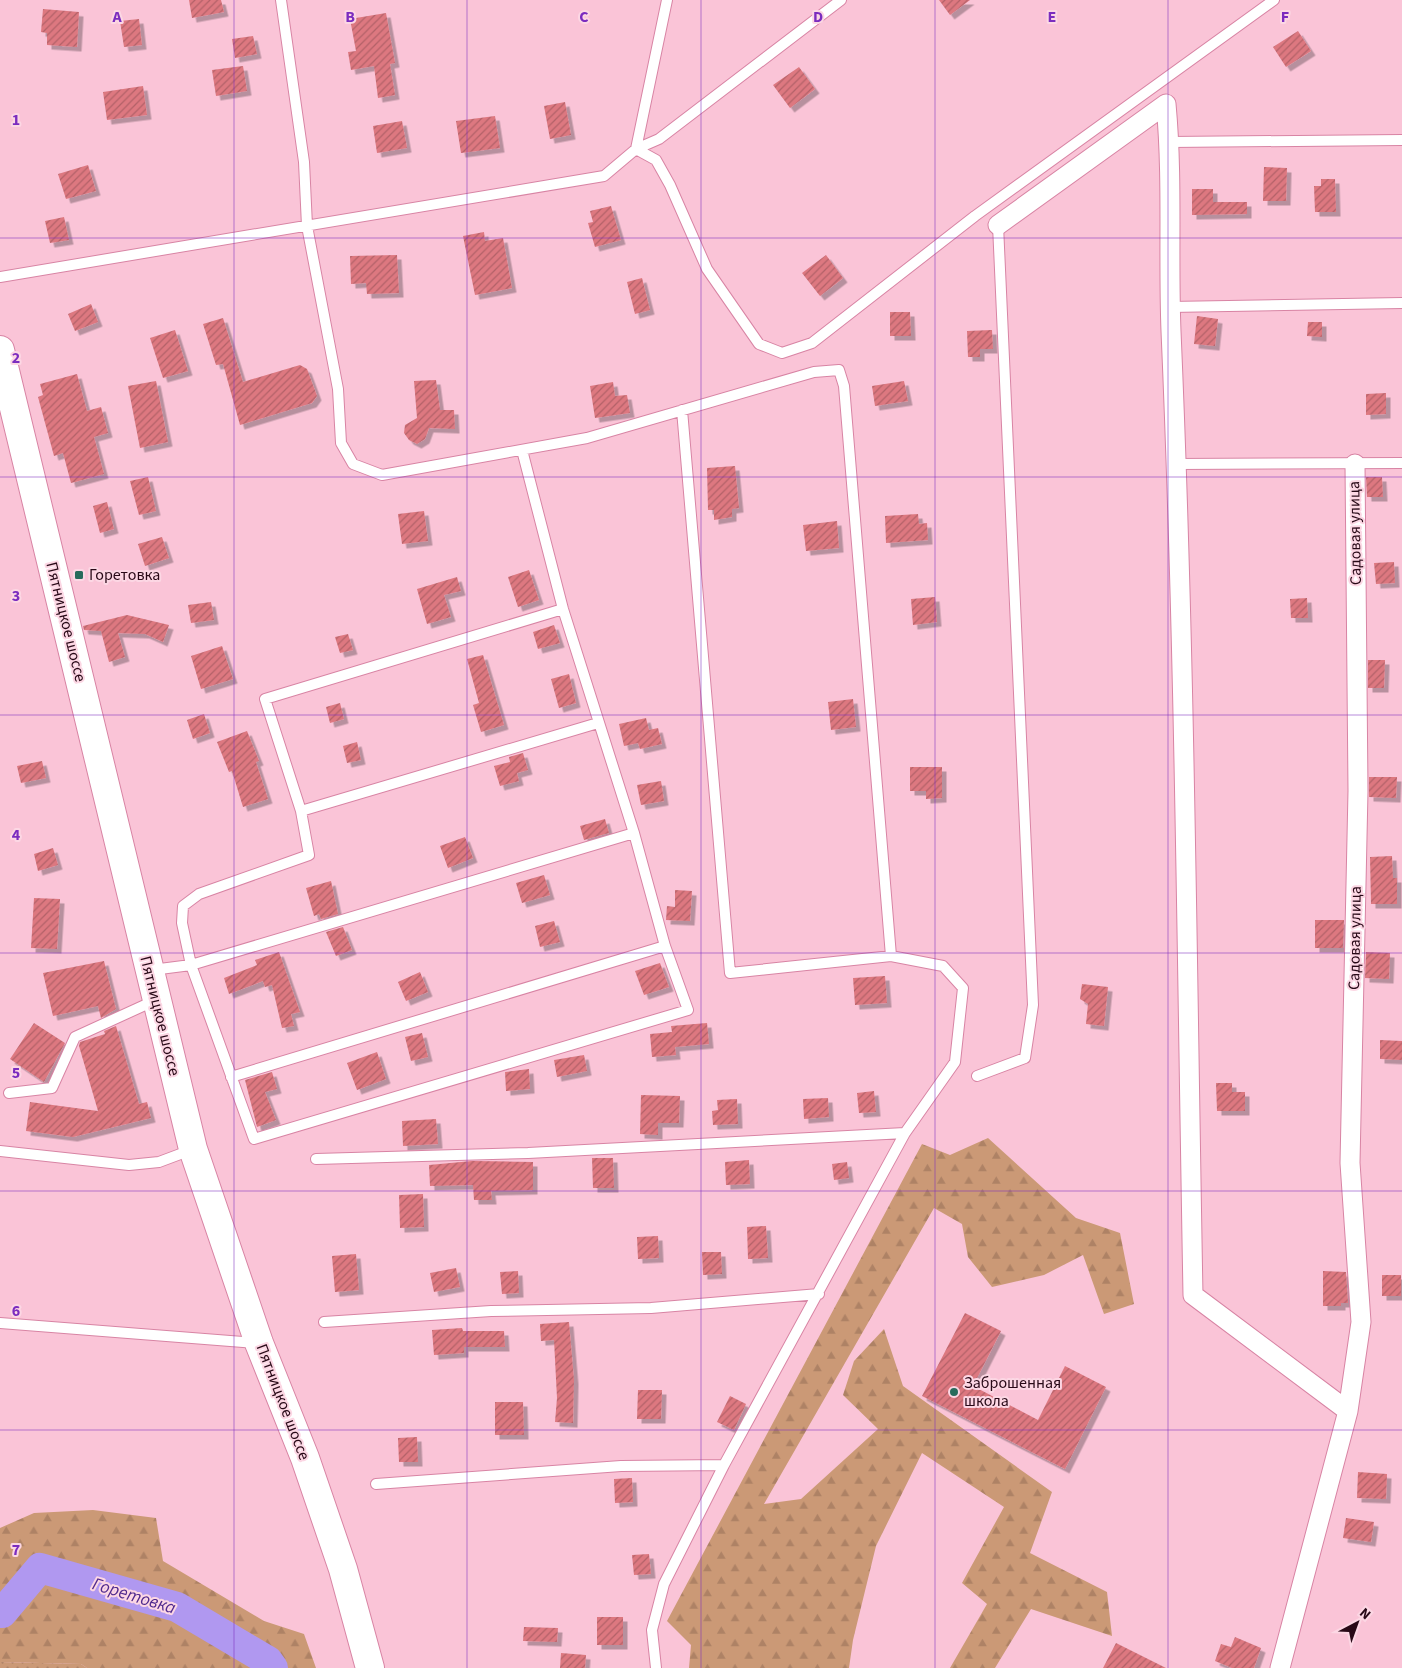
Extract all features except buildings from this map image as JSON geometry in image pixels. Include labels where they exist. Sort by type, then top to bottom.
[{"type":"main road","name":"Пятницкое шоссе","points":[[0,350],[3,380],[193,1149],[260,1343],[305,1458],[340,1560],[370,1668]]},
{"type":"street","points":[[998,225],[1166,104],[1170,142],[1170,307],[1177,464],[1193,1295],[1348,1411]]},
{"type":"street","name":"Садовая улица","points":[[1280,1668],[1348,1411],[1360,1322],[1350,1163],[1358,791],[1355,464]]},
{"type":"lane","points":[[281,0],[304,162],[307,226],[338,389],[341,443],[353,464],[382,476],[587,438],[814,372],[839,370],[844,386],[891,956]]},
{"type":"lane","points":[[636,149],[667,0]]},
{"type":"lane","points":[[0,277],[604,176],[636,149],[659,139],[840,0]]},
{"type":"lane","points":[[636,149],[656,160],[670,185],[707,269],[759,344],[782,353],[812,343],[975,216],[1274,0]]},
{"type":"lane","points":[[1170,142],[1402,140]]},
{"type":"lane","points":[[977,1076],[1025,1058],[1033,1005],[998,225]]},
{"type":"lane","points":[[1170,307],[1402,303]]},
{"type":"lane","points":[[656,1668],[652,1630],[664,1584],[724,1465],[906,1133],[955,1062],[963,988],[943,966],[891,956],[730,973],[682,410]]},
{"type":"lane","points":[[522,450],[563,610],[634,833],[666,946],[688,1010],[254,1139],[191,965],[182,923],[183,906],[199,894],[309,855],[301,811],[265,699],[563,610]]},
{"type":"lane","points":[[1177,464],[1402,463]]},
{"type":"lane","points":[[301,811],[598,723]]},
{"type":"lane","points":[[149,971],[191,965],[634,833]]},
{"type":"lane","points":[[231,1077],[666,946]]},
{"type":"lane","points":[[8,1093],[52,1088],[75,1037],[156,1000]]},
{"type":"lane","points":[[316,1159],[528,1153],[906,1133]]},
{"type":"lane","points":[[0,1151],[129,1165],[159,1162],[193,1149]]},
{"type":"lane","points":[[324,1322],[491,1311],[651,1308],[819,1294]]},
{"type":"lane","points":[[0,1323],[260,1343]]},
{"type":"lane","points":[[376,1484],[621,1466],[724,1465]]},
{"type":"green space","points":[[988,1138],[1076,1218],[1120,1233],[1134,1304],[1104,1314],[1083,1255],[1044,1275],[992,1287],[968,1257],[962,1224],[934,1208],[764,1504],[801,1499],[878,1429],[843,1395],[854,1361],[884,1329],[903,1386],[1052,1492],[1030,1553],[1107,1592],[1112,1636],[1031,1609],[995,1668],[950,1668],[987,1604],[962,1583],[1004,1507],[922,1453],[876,1546],[853,1640],[849,1668],[689,1668],[691,1645],[667,1621],[922,1144],[950,1155]]},
{"type":"green space","points":[[93,1510],[156,1518],[163,1561],[264,1621],[304,1634],[316,1668],[87,1668],[81,1664],[0,1662],[0,1528],[34,1513]]},
{"type":"green space","points":[[0,1662],[81,1664],[87,1668],[0,1668]]},
{"type":"waterway","name":"Горетовка","points":[[0,1613],[40,1568],[177,1607],[268,1661],[273,1668]]},
{"type":"place","name":"Горетовка","points":[[79,575]]},
{"type":"place","name":"Заброшенная школа","points":[[954,1392]]}]
